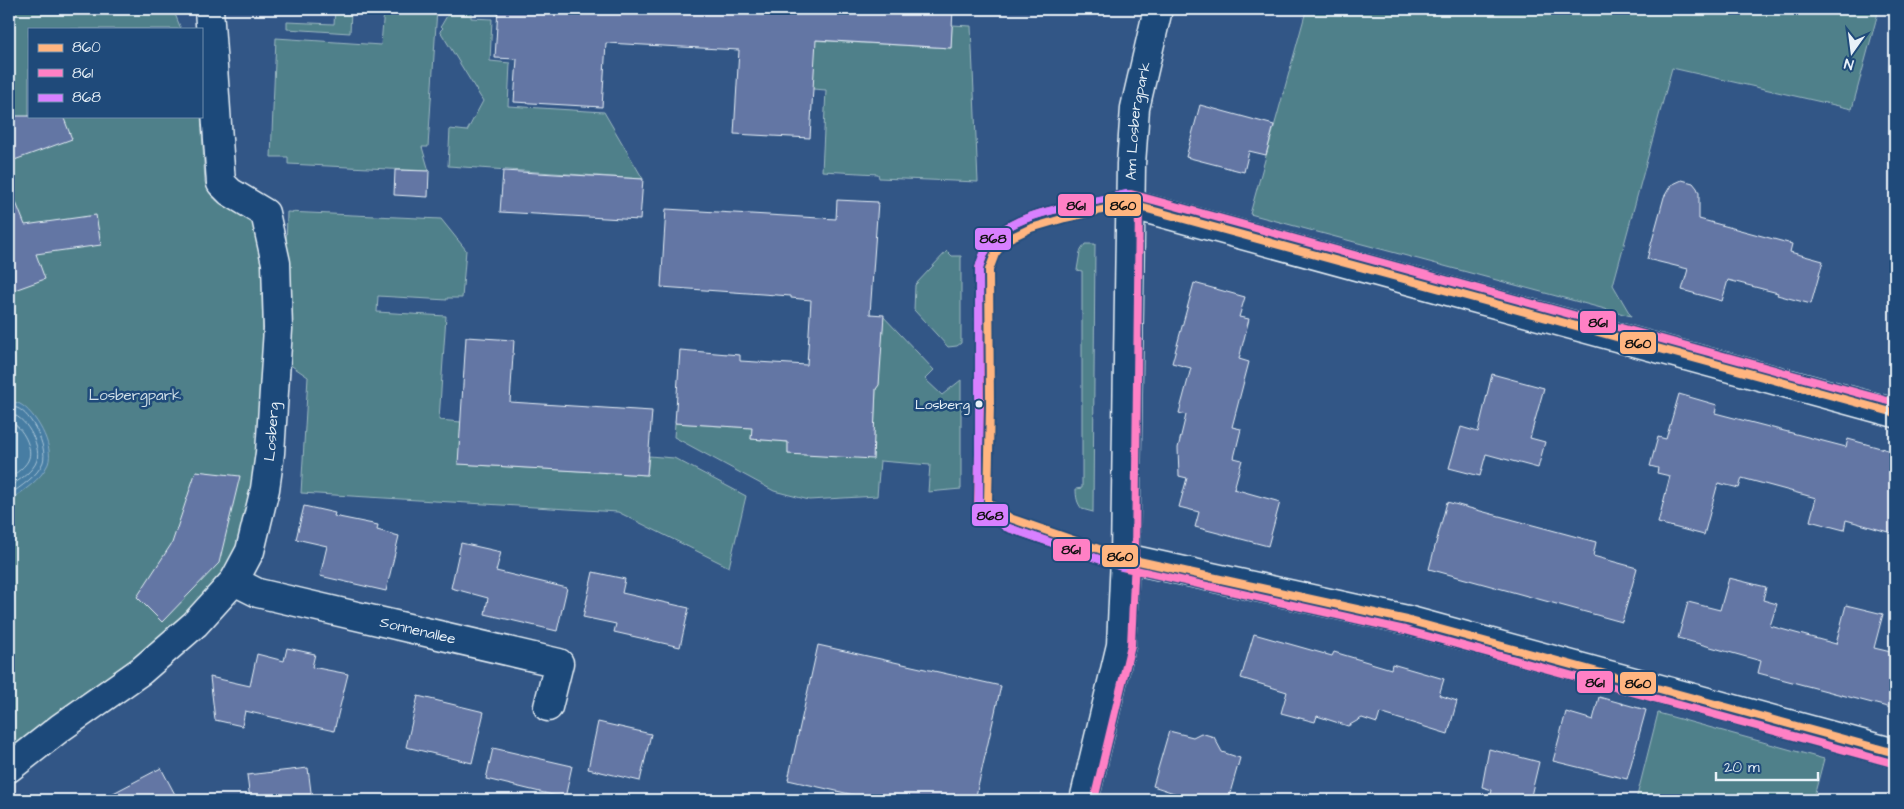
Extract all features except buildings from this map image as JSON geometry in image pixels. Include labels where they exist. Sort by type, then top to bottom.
[{"type":"street","name":"Losberg","points":[[9,768],[60,728],[141,671],[195,624],[234,581],[250,551],[265,489],[270,453],[278,329],[276,263],[265,213],[230,192],[221,183],[209,9]]},
{"type":"street","name":"Am Losbergpark","points":[[1084,800],[1121,645],[1125,558],[1129,204],[1136,108],[1158,9]]},
{"type":"street","points":[[1129,204],[1895,413]]},
{"type":"street","points":[[1125,558],[1407,620],[1895,753]]},
{"type":"street","name":"Sonnenallee","points":[[234,581],[258,593],[559,663],[548,707]]},
{"type":"green space","name":"Losbergpark","points":[[9,9],[173,9],[181,28],[28,28],[28,118],[201,118],[205,182],[208,190],[217,201],[251,220],[261,235],[263,346],[259,478],[254,509],[224,580],[175,627],[9,750]]},
{"type":"green space","points":[[335,9],[351,9],[350,33],[287,29],[287,22],[334,24]]},
{"type":"green space","points":[[384,9],[437,9],[428,147],[422,147],[429,171],[288,164],[288,157],[271,157],[276,38],[381,45]]},
{"type":"green space","points":[[451,9],[471,9],[471,18],[492,19],[490,61],[510,63],[508,106],[604,112],[643,179],[448,166],[450,129],[467,131],[483,101],[440,31]]},
{"type":"green space","points":[[1299,9],[1879,9],[1852,109],[1672,68],[1613,285],[1631,316],[1250,214],[1306,11]]},
{"type":"green space","points":[[952,25],[971,26],[978,182],[879,178],[878,174],[822,171],[826,90],[813,89],[791,39],[951,48]]},
{"type":"green space","points":[[287,212],[441,219],[466,250],[462,298],[447,298],[447,300],[378,296],[377,312],[446,316],[439,420],[461,422],[459,464],[647,475],[649,456],[674,458],[746,496],[729,567],[618,512],[301,493],[308,377],[283,360]]},
{"type":"green space","points":[[1085,244],[1095,244],[1093,512],[1082,509],[1076,492],[1076,489],[1082,488],[1082,271],[1077,270],[1080,252]]},
{"type":"green space","points":[[947,251],[952,256],[961,256],[961,343],[957,346],[948,347],[914,310],[915,285]]},
{"type":"green space","points":[[882,315],[934,370],[925,379],[942,395],[961,380],[961,489],[928,492],[930,465],[880,461],[877,496],[809,500],[774,491],[674,437],[675,423],[752,428],[751,439],[788,442],[788,454],[873,458],[876,389],[880,381],[877,374],[882,340],[880,332],[883,329]]},
{"type":"green space","points":[[1658,713],[1824,759],[1813,800],[1636,800]]},
{"type":"water","points":[[9,402],[20,404],[32,414],[46,439],[49,457],[48,464],[41,475],[9,501]]},
{"type":"transit line","name":"868","points":[[1122,567],[1006,527],[979,506],[979,270],[981,260],[988,245],[999,233],[1011,225],[1026,218],[1060,208],[1127,194]]},
{"type":"transit line","name":"861","points":[[1892,763],[1405,630],[1122,567],[1006,527],[981,509],[978,503],[980,404],[979,268],[990,243],[1000,232],[1011,225],[1048,211],[1131,194],[1895,403]]},
{"type":"transit line","name":"860","points":[[1895,413],[1129,204],[1065,218],[1031,228],[1006,240],[995,254],[989,270],[990,404],[988,502],[1010,518],[1125,558],[1407,620],[1895,753]]},
{"type":"transit line","name":"861","points":[[1094,800],[1131,645],[1135,558],[1139,204]]},
{"type":"place","name":"Losberg","points":[[979,404]]}]
